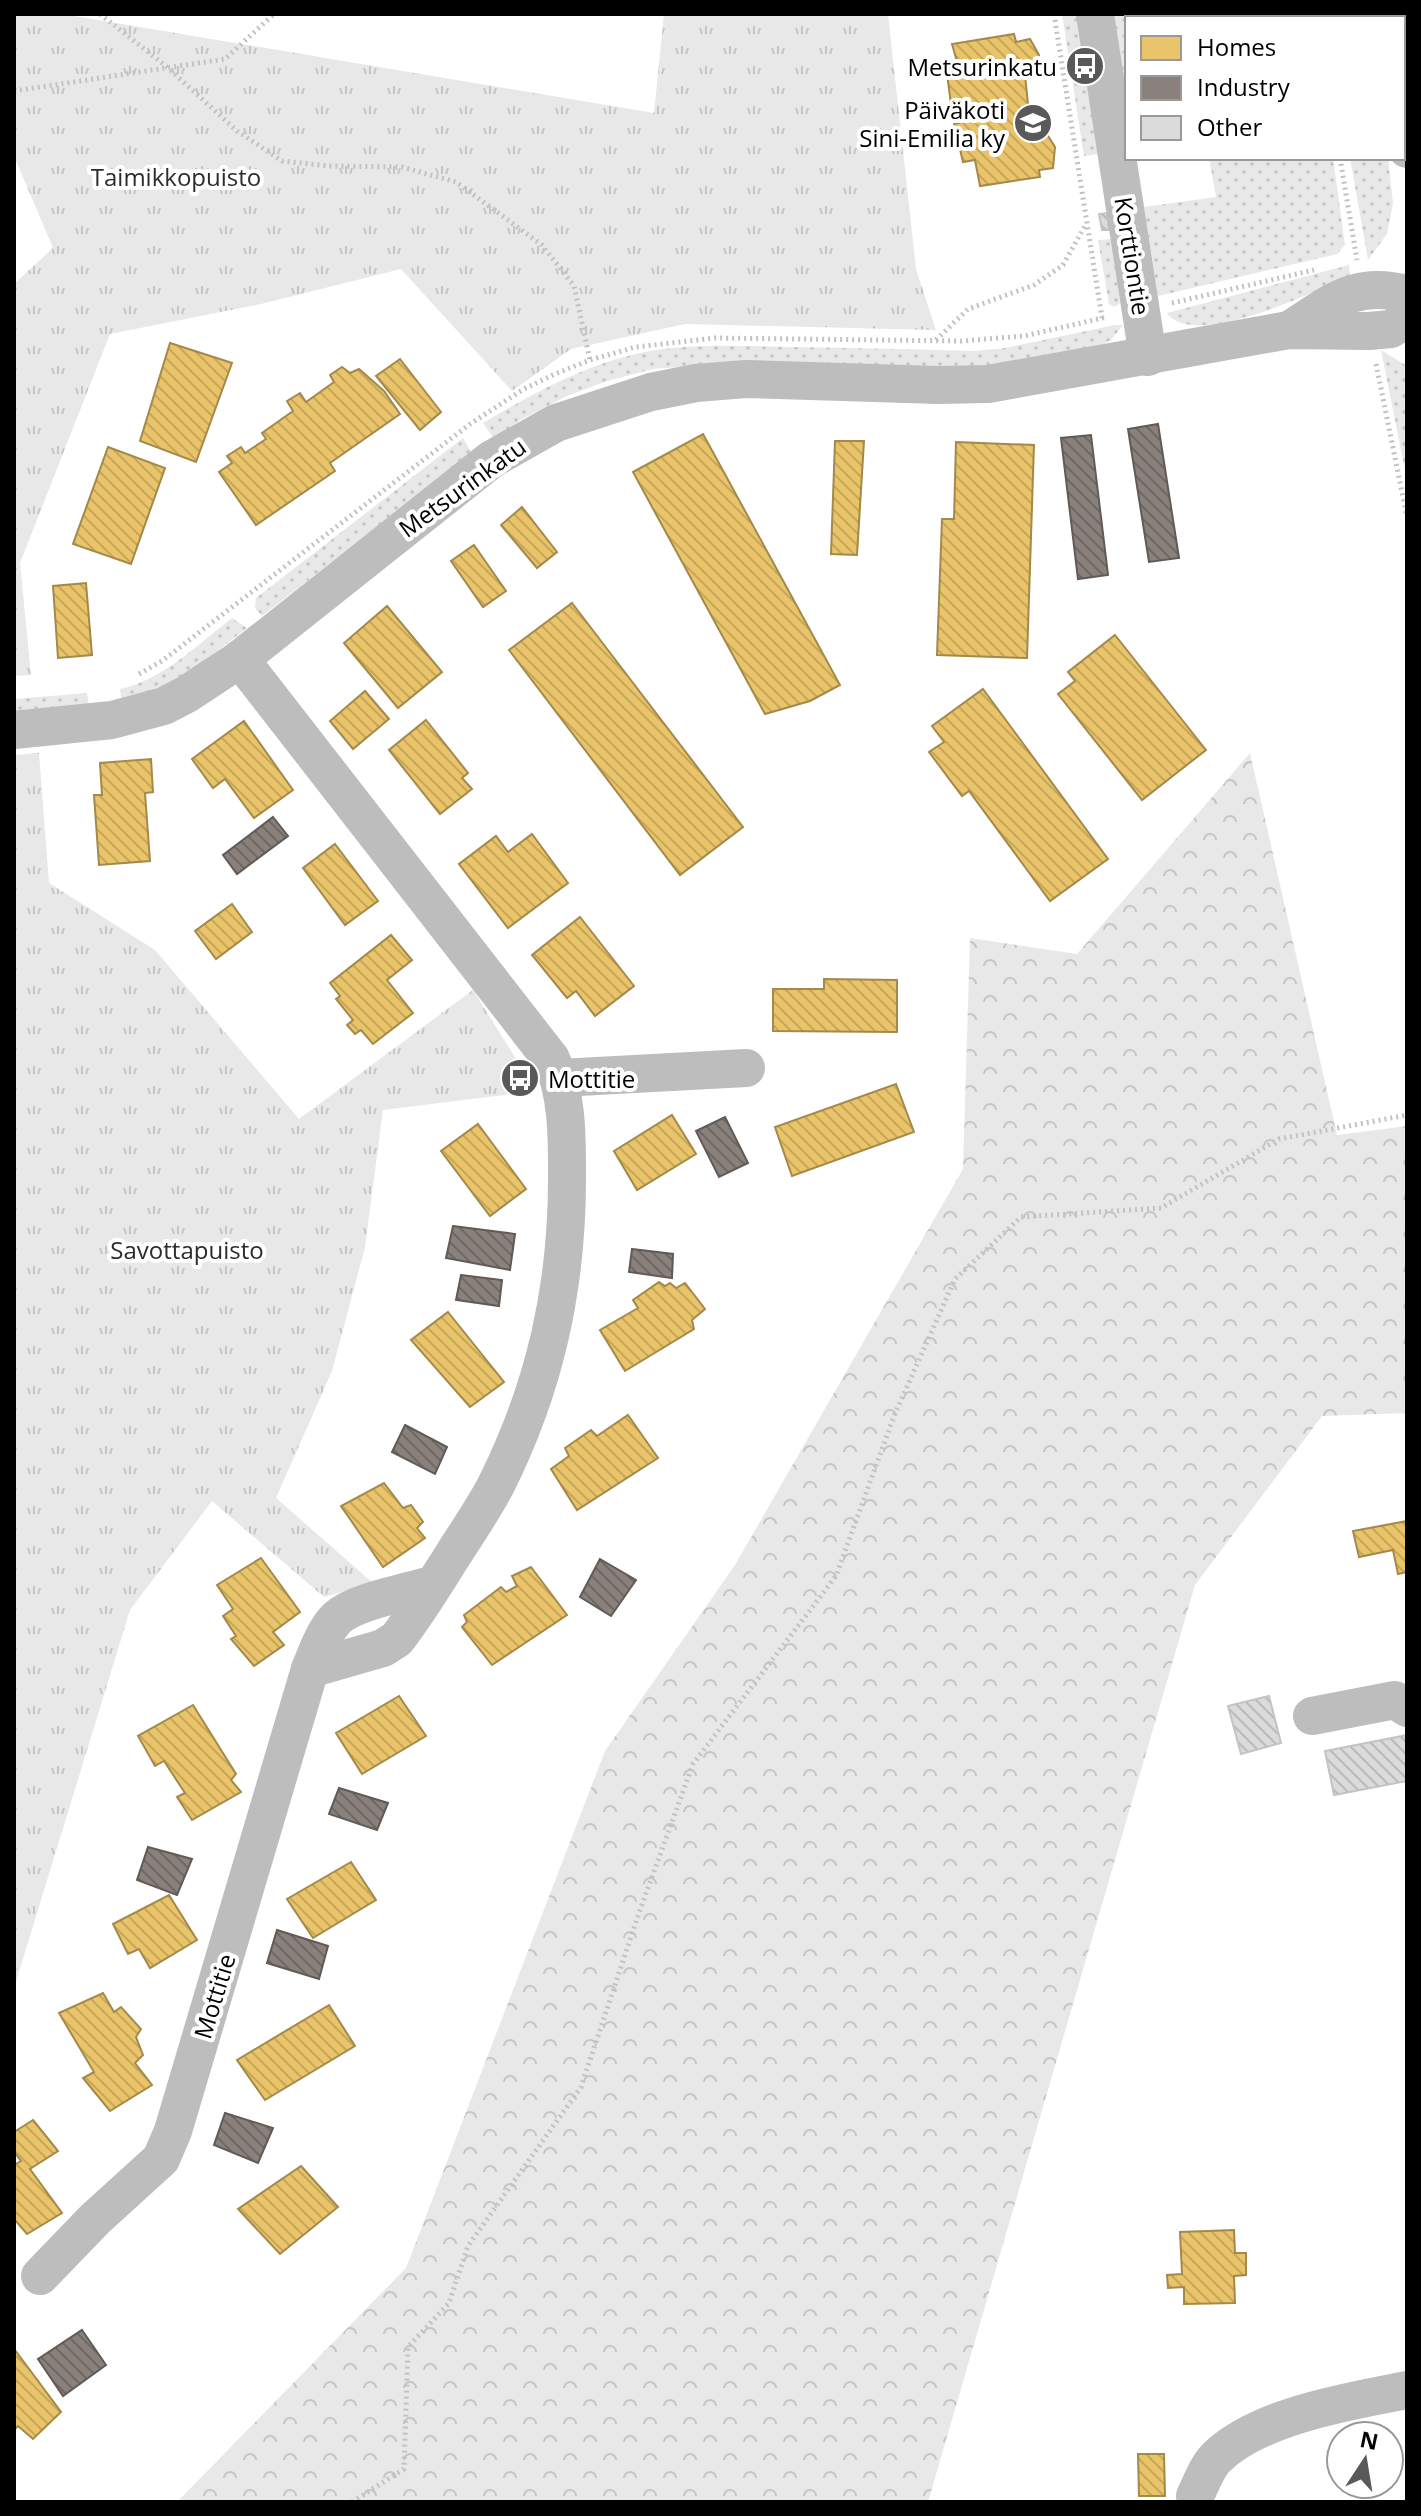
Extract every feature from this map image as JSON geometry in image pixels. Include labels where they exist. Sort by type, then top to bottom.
[{"type":"street","name":"Korttiontie","points":[[1095,14],[1148,357]]},
{"type":"street","name":"Metsurinkatu","points":[[1289,330],[1345,294],[1386,289],[1407,294]]},
{"type":"street","name":"Metsurinkatu","points":[[14,730],[112,720],[164,706],[187,694],[240,659],[492,459],[556,423],[651,392],[696,383],[746,379],[988,384],[1289,330],[1391,329],[1407,319]]},
{"type":"street","name":"Mottitie","points":[[40,2276],[95,2219],[161,2159],[173,2131],[310,1669],[321,1642],[338,1617],[364,1603],[434,1584],[495,1487],[523,1425],[545,1361],[567,1232],[567,1148],[560,1078],[551,1059],[240,659]]},
{"type":"street","points":[[560,1078],[746,1068]]},
{"type":"street","points":[[1312,1716],[1395,1700],[1407,1708]]},
{"type":"street","points":[[1195,2496],[1214,2459],[1248,2433],[1338,2403],[1407,2390]]},
{"type":"path","points":[[100,14],[167,67],[237,131],[282,161],[329,166],[402,167],[456,182],[542,245],[574,286],[590,360]]},
{"type":"path","points":[[14,91],[225,59],[274,14]]},
{"type":"path","points":[[1054,14],[1102,318]]},
{"type":"path","points":[[935,341],[968,309],[1034,285],[1063,265],[1086,224]]},
{"type":"path","points":[[352,2502],[404,2469],[408,2347],[449,2303],[468,2246],[581,2087],[693,1764],[836,1576],[894,1416],[955,1279],[1021,1217],[1161,1208],[1279,1139],[1407,1115]]},
{"type":"green space","name":"Taimikkopuisto","points":[[14,14],[62,14],[654,113],[664,14],[888,14],[916,269],[936,330],[685,324],[571,349],[512,391],[401,269],[261,304],[110,334],[20,563],[31,675],[14,676],[14,284],[53,248],[14,156]]},
{"type":"green space","points":[[1062,14],[1077,14],[1099,154],[1084,156]]},
{"type":"green space","points":[[1114,14],[1134,16],[1125,16],[1125,88]]},
{"type":"green space","points":[[1133,14],[1287,14],[1287,16]]},
{"type":"green space","points":[[1209,160],[1333,160],[1345,245],[1337,254],[1158,296],[1144,207],[1216,197]]},
{"type":"green space","points":[[1350,160],[1388,160],[1393,203],[1387,234],[1368,260]]},
{"type":"green space","points":[[1112,239],[1120,303],[1114,307],[1109,304],[1098,240]]},
{"type":"green space","points":[[1349,265],[1350,275],[1334,283],[1284,304],[1228,322],[1202,325],[1181,323],[1167,313]]},
{"type":"green space","points":[[1123,325],[1111,340],[1098,347],[975,368],[704,365],[653,369],[567,396],[520,420],[494,439],[483,423],[581,372],[623,357],[663,349],[736,346],[975,351],[1005,348]]},
{"type":"green space","points":[[1381,350],[1407,366],[1407,480]]},
{"type":"green space","points":[[463,438],[472,453],[262,616],[255,608],[256,598]]},
{"type":"green space","points":[[232,618],[247,628],[188,674],[163,689],[122,703],[120,689],[151,678],[193,650]]},
{"type":"green space","points":[[87,693],[89,706],[14,712],[14,699]]},
{"type":"green space","name":"Savottapuisto","points":[[39,753],[49,883],[155,950],[299,1119],[473,990],[536,1091],[383,1110],[365,1247],[332,1371],[276,1498],[373,1583],[324,1597],[212,1501],[130,1610],[14,1988],[14,755]]},
{"type":"green space","points":[[1250,753],[1337,1135],[1407,1126],[1407,1413],[1322,1416],[1195,1585],[928,2502],[177,2502],[406,2268],[605,1751],[735,1565],[963,1169],[970,938],[1077,954]]},
{"type":"building: Homes","points":[[1014,34],[1016,42],[1030,39],[1039,55],[1037,73],[1025,75],[1031,133],[1045,131],[1055,147],[1053,168],[1039,170],[1040,177],[980,186],[975,160],[963,162],[954,124],[967,121],[967,111],[952,112],[947,74],[960,72],[952,44]]},
{"type":"building: Homes","points":[[170,343],[232,363],[196,462],[140,441]]},
{"type":"building: Homes","points":[[400,359],[441,412],[420,430],[376,376]]},
{"type":"building: Homes","points":[[342,367],[350,373],[359,369],[384,391],[400,414],[330,463],[335,471],[256,525],[219,472],[232,463],[227,456],[241,447],[245,453],[266,439],[262,433],[293,411],[287,401],[300,393],[306,402],[334,382],[330,375]]},
{"type":"building: Homes","points":[[703,434],[840,685],[810,701],[765,714],[633,472]]},
{"type":"building: Homes","points":[[835,441],[864,441],[857,555],[831,554]]},
{"type":"building: Homes","points":[[956,442],[1034,445],[1027,658],[937,655],[942,519],[954,519]]},
{"type":"building: Homes","points":[[108,447],[165,468],[131,564],[73,544]]},
{"type":"building: Homes","points":[[522,507],[557,552],[537,568],[501,525]]},
{"type":"building: Homes","points":[[474,545],[506,591],[483,607],[451,561]]},
{"type":"building: Homes","points":[[86,583],[92,655],[58,658],[53,586]]},
{"type":"building: Homes","points":[[572,603],[743,827],[680,875],[509,650]]},
{"type":"building: Homes","points":[[387,606],[442,672],[398,708],[344,643]]},
{"type":"building: Homes","points":[[1115,635],[1206,750],[1142,800],[1058,694],[1075,681],[1068,672]]},
{"type":"building: Homes","points":[[983,689],[1108,859],[1050,901],[969,791],[962,796],[929,752],[944,742],[932,726]]},
{"type":"building: Homes","points":[[365,691],[389,719],[353,749],[330,721]]},
{"type":"building: Homes","points":[[426,720],[468,773],[462,778],[472,789],[440,814],[389,750]]},
{"type":"building: Homes","points":[[244,721],[293,790],[254,818],[225,779],[213,788],[192,759]]},
{"type":"building: Homes","points":[[151,759],[153,792],[145,793],[150,861],[99,865],[94,795],[102,795],[100,763]]},
{"type":"building: Homes","points":[[532,834],[568,883],[508,928],[459,864],[496,836],[508,852]]},
{"type":"building: Homes","points":[[335,844],[378,901],[345,925],[303,868]]},
{"type":"building: Homes","points":[[232,904],[252,932],[216,959],[195,931]]},
{"type":"building: Homes","points":[[580,917],[634,986],[595,1016],[576,991],[567,998],[532,955]]},
{"type":"building: Homes","points":[[391,935],[412,960],[387,980],[413,1013],[373,1044],[361,1030],[355,1034],[347,1025],[353,1020],[336,999],[340,996],[330,983]]},
{"type":"building: Homes","points":[[824,979],[897,980],[897,1032],[773,1031],[773,989],[824,989]]},
{"type":"building: Homes","points":[[896,1084],[914,1132],[792,1176],[775,1127]]},
{"type":"building: Homes","points":[[672,1115],[696,1154],[637,1190],[614,1151]]},
{"type":"building: Homes","points":[[478,1124],[526,1189],[490,1216],[441,1151]]},
{"type":"building: Homes","points":[[659,1282],[665,1286],[670,1283],[676,1288],[685,1283],[705,1309],[692,1320],[694,1329],[625,1371],[600,1330],[638,1308],[633,1300]]},
{"type":"building: Homes","points":[[448,1312],[504,1382],[470,1407],[411,1340]]},
{"type":"building: Homes","points":[[628,1415],[658,1458],[577,1510],[551,1469],[569,1456],[565,1448],[591,1430],[597,1436]]},
{"type":"building: Homes","points":[[384,1483],[403,1508],[411,1505],[423,1522],[417,1528],[425,1538],[383,1567],[341,1506]]},
{"type":"building: Homes","points":[[1407,1521],[1407,1572],[1398,1574],[1393,1550],[1359,1557],[1353,1531]]},
{"type":"building: Homes","points":[[261,1558],[300,1612],[273,1632],[284,1645],[254,1666],[231,1639],[236,1636],[223,1616],[233,1609],[217,1585]]},
{"type":"building: Homes","points":[[531,1567],[567,1615],[492,1665],[462,1627],[467,1622],[464,1615],[501,1587],[506,1592],[517,1586],[512,1576]]},
{"type":"building: Homes","points":[[399,1696],[426,1736],[362,1774],[336,1733]]},
{"type":"building: Homes","points":[[193,1705],[236,1774],[231,1780],[241,1792],[192,1820],[177,1797],[185,1793],[164,1761],[155,1766],[138,1736]]},
{"type":"building: Homes","points":[[351,1862],[376,1900],[313,1938],[287,1899]]},
{"type":"building: Homes","points":[[169,1895],[197,1940],[150,1968],[139,1949],[128,1954],[113,1924]]},
{"type":"building: Homes","points":[[103,1993],[114,2012],[121,2007],[141,2029],[136,2037],[143,2055],[135,2063],[152,2085],[110,2111],[83,2078],[94,2072],[59,2013]]},
{"type":"building: Homes","points":[[329,2005],[355,2046],[265,2100],[237,2060]]},
{"type":"building: Homes","points":[[33,2120],[58,2151],[30,2169],[62,2213],[27,2234],[14,2219],[14,2165],[21,2161],[14,2152],[14,2132]]},
{"type":"building: Homes","points":[[301,2166],[338,2207],[280,2254],[238,2209]]},
{"type":"building: Homes","points":[[1234,2230],[1235,2253],[1246,2253],[1246,2275],[1234,2276],[1235,2303],[1184,2304],[1184,2287],[1168,2288],[1167,2275],[1182,2274],[1180,2232]]},
{"type":"building: Homes","points":[[15,2350],[61,2412],[33,2439],[18,2426],[14,2430]]},
{"type":"building: Homes","points":[[1138,2454],[1164,2454],[1165,2496],[1139,2496]]},
{"type":"building: Industry","points":[[1158,424],[1179,558],[1149,562],[1128,429]]},
{"type":"building: Industry","points":[[1091,435],[1108,575],[1078,579],[1061,438]]},
{"type":"building: Industry","points":[[273,817],[288,836],[237,874],[223,855]]},
{"type":"building: Industry","points":[[725,1117],[748,1163],[719,1177],[696,1131]]},
{"type":"building: Industry","points":[[453,1226],[515,1234],[510,1270],[446,1258]]},
{"type":"building: Industry","points":[[632,1249],[673,1254],[672,1278],[629,1272]]},
{"type":"building: Industry","points":[[461,1275],[502,1280],[499,1306],[456,1300]]},
{"type":"building: Industry","points":[[405,1425],[447,1447],[435,1474],[392,1452]]},
{"type":"building: Industry","points":[[600,1559],[636,1580],[611,1616],[580,1597]]},
{"type":"building: Industry","points":[[339,1788],[388,1803],[377,1830],[329,1814]]},
{"type":"building: Industry","points":[[148,1847],[192,1859],[177,1895],[137,1880]]},
{"type":"building: Industry","points":[[277,1930],[328,1946],[319,1979],[267,1963]]},
{"type":"building: Industry","points":[[225,2113],[273,2128],[258,2163],[214,2145]]},
{"type":"building: Industry","points":[[82,2330],[106,2365],[63,2396],[38,2359]]},
{"type":"building: Other","points":[[1107,213],[1109,230],[1102,230],[1099,214]]},
{"type":"building: Other","points":[[1269,1696],[1281,1743],[1241,1754],[1228,1706]]},
{"type":"building: Other","points":[[1407,1735],[1407,1781],[1334,1795],[1325,1751]]},
{"type":"place","name":"Metsurinkatu","points":[[1085,66]]},
{"type":"place","name":"Päiväkoti Sini-Emilia ky","points":[[1033,123]]},
{"type":"place","name":"Mottitie","points":[[520,1078]]}]
